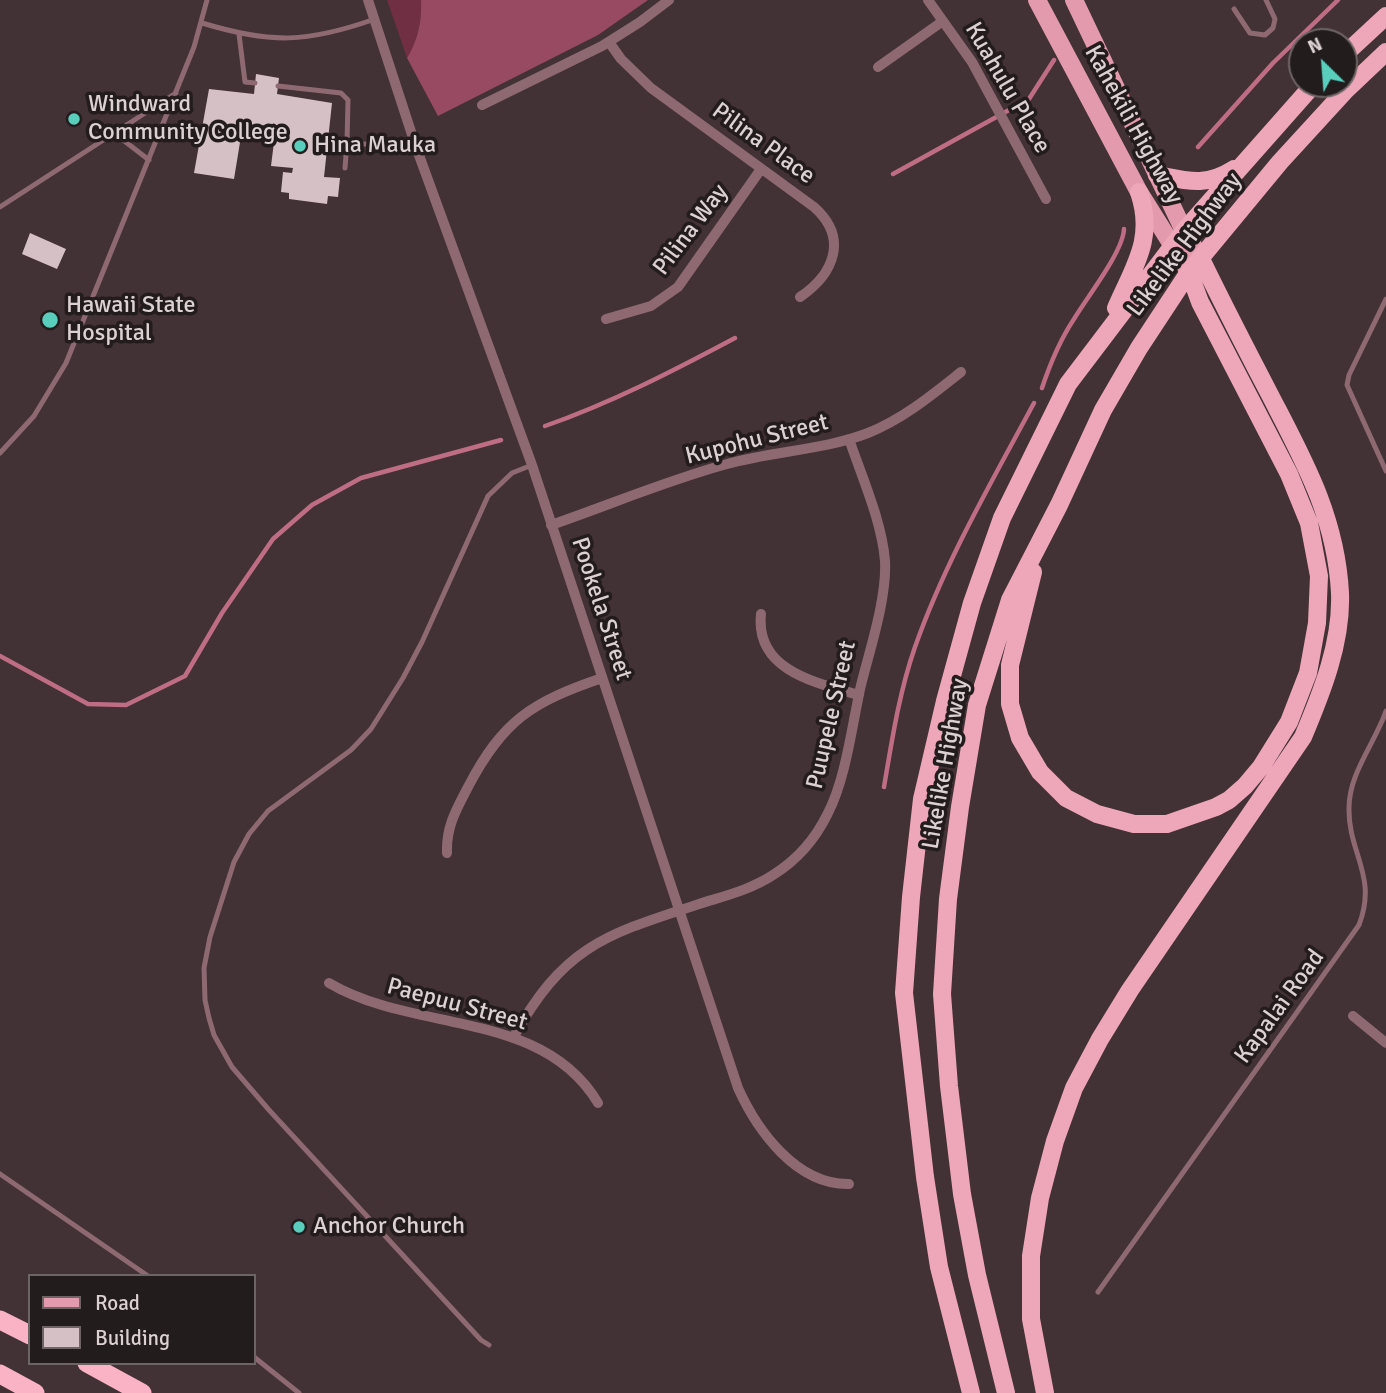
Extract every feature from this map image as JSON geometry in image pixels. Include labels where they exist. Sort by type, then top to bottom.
[{"type":"highway","points":[[1358,42],[1386,16]]},
{"type":"highway","name":"Likelike Highway","points":[[1006,1393],[977,1275],[962,1194],[949,1086],[942,994],[950,886],[977,705],[1010,600],[1109,400],[1139,348],[1195,266],[1312,125],[1386,52]]},
{"type":"highway","name":"Likelike Highway","points":[[971,1393],[940,1267],[925,1177],[904,993],[922,799],[944,701],[1002,518],[1068,384],[1179,238],[1301,98]]},
{"type":"highway","points":[[1157,175],[1206,182],[1222,177],[1245,161]]},
{"type":"highway","points":[[1103,337],[1141,252],[1145,236],[1146,213],[1139,192]]},
{"type":"highway","points":[[1040,544],[1010,665],[1010,704],[1020,738],[1040,772],[1066,798],[1097,814],[1134,824],[1167,824],[1229,800],[1261,766],[1289,722],[1308,673],[1317,622],[1319,576],[1308,523],[1289,474],[1200,302],[1195,266]]},
{"type":"highway","points":[[1045,1393],[1031,1319],[1031,1256],[1040,1198],[1064,1114],[1086,1063],[1130,990],[1303,737],[1322,690],[1335,643],[1340,595],[1334,545],[1321,498],[1195,266]]},
{"type":"highway","points":[[0,1320],[28,1334]]},
{"type":"highway","points":[[91,1365],[142,1393]]},
{"type":"highway","points":[[0,1374],[35,1393]]},
{"type":"main road","name":"Kahekili Highway","points":[[1037,0],[1139,192],[1179,238]]},
{"type":"main road","name":"Kahekili Highway","points":[[1074,0],[1157,175],[1179,238],[1195,266]]},
{"type":"street","name":"Pookela Street","points":[[368,0],[416,147],[532,465],[735,1079],[754,1120],[776,1146],[801,1167],[824,1181],[849,1184]]},
{"type":"street","points":[[482,105],[609,42],[669,0]]},
{"type":"street","name":"Kuahulu Place","points":[[928,0],[972,62],[1046,199]]},
{"type":"street","points":[[878,67],[943,21]]},
{"type":"street","name":"Pilina Place","points":[[609,42],[621,59],[651,88],[814,207],[827,221],[834,247],[831,264],[822,279],[800,297]]},
{"type":"street","name":"Pilina Way","points":[[606,319],[651,306],[678,287],[761,169]]},
{"type":"street","name":"Kupohu Street","points":[[551,525],[723,465],[849,439],[896,419],[961,372]]},
{"type":"street","name":"Puupele Street","points":[[513,1038],[540,992],[582,952],[626,928],[758,884],[803,851],[823,824],[835,797],[883,588],[885,564],[881,536],[849,439]]},
{"type":"street","points":[[761,614],[764,643],[784,666],[810,682],[859,695]]},
{"type":"street","points":[[447,853],[451,819],[477,769],[497,740],[521,717],[547,699],[602,678]]},
{"type":"street","name":"Paepuu Street","points":[[328,983],[370,1003],[484,1028],[513,1038],[568,1066],[598,1102]]},
{"type":"street","points":[[1353,1016],[1386,1043]]},
{"type":"lane","points":[[0,453],[34,416],[66,363],[176,93],[202,23],[207,0]]},
{"type":"lane","points":[[1234,9],[1250,33],[1265,35],[1273,29],[1275,19],[1266,0]]},
{"type":"lane","points":[[202,23],[239,34],[283,39],[306,38],[375,19]]},
{"type":"lane","points":[[239,34],[245,82],[255,83]]},
{"type":"lane","points":[[278,86],[341,93],[348,100],[345,168]]},
{"type":"lane","points":[[0,208],[176,93]]},
{"type":"lane","points":[[114,133],[149,160]]},
{"type":"lane","points":[[346,143],[416,147]]},
{"type":"lane","points":[[1386,299],[1349,375],[1347,385],[1386,471]]},
{"type":"lane","points":[[489,1345],[481,1340],[243,1081],[222,1051],[215,1035],[205,1000],[204,976],[206,952],[234,862],[248,834],[268,811],[351,750],[371,729],[422,642],[484,504],[502,480],[532,465]]},
{"type":"lane","name":"Kapalai Road","points":[[1098,1292],[1359,925],[1365,904],[1366,883],[1349,818],[1349,796],[1354,778],[1386,711]]},
{"type":"lane","points":[[0,1174],[145,1274]]},
{"type":"lane","points":[[256,1359],[299,1393]]},
{"type":"shaded area","points":[[387,0],[421,0],[418,30],[407,58]]},
{"type":"shaded area","points":[[421,0],[648,0],[598,35],[438,116],[407,58],[418,30]]},
{"type":"building","name":"Hina Mauka","points":[[256,74],[279,78],[277,94],[332,103],[324,177],[340,178],[338,197],[328,196],[327,204],[289,199],[289,193],[281,192],[283,172],[292,173],[293,168],[271,166],[276,126],[243,124],[234,179],[194,173],[209,89],[254,94]]},
{"type":"building","points":[[30,233],[66,249],[57,269],[22,254]]},
{"type":"waterway","points":[[1198,147],[1273,63],[1338,0]]},
{"type":"waterway","points":[[893,174],[1029,99],[1054,60]]},
{"type":"waterway","points":[[1042,388],[1069,327],[1118,250],[1124,229]]},
{"type":"waterway","points":[[545,426],[618,397],[735,338]]},
{"type":"waterway","points":[[884,787],[896,717],[915,647],[927,615],[970,523],[1034,403]]},
{"type":"waterway","points":[[0,656],[88,704],[126,705],[185,676],[222,613],[273,539],[312,505],[361,478],[501,440]]},
{"type":"place","name":"Windward Community College","points":[[74,119]]},
{"type":"place","name":"Hina Mauka","points":[[300,146]]},
{"type":"place","name":"Hawaii State Hospital","points":[[50,320]]},
{"type":"place","name":"Anchor Church","points":[[299,1227]]}]
